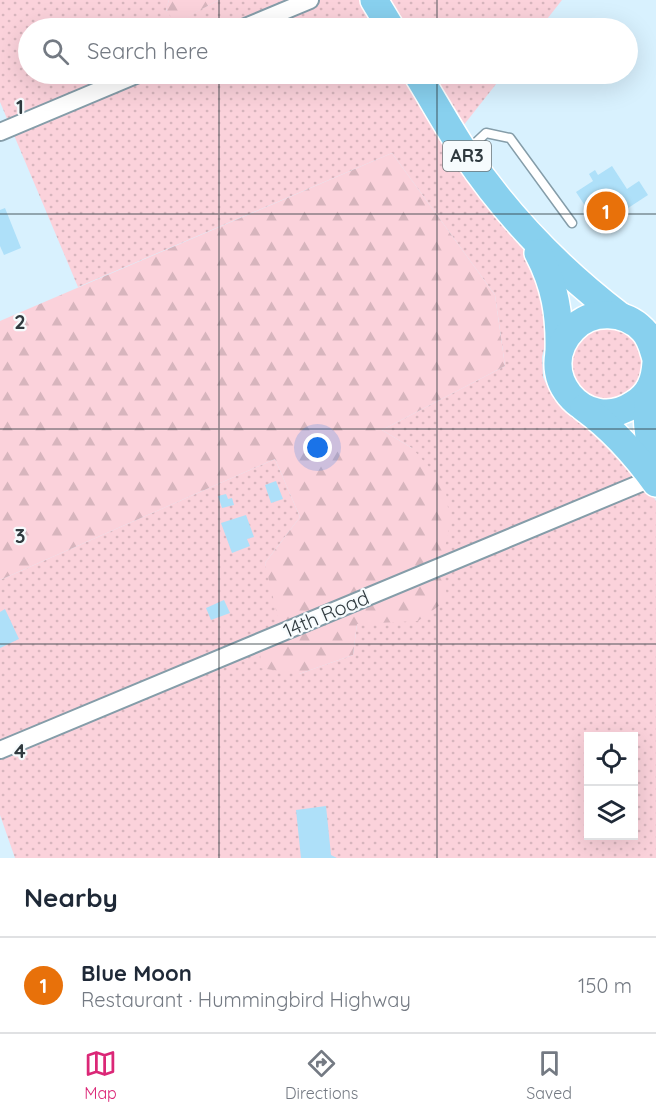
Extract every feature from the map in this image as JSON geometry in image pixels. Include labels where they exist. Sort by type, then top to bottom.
[{"type":"main road","points":[[374,0],[385,18]]},
{"type":"main road","name":"AR3","points":[[423,84],[465,153],[525,231],[546,268],[553,285],[560,325],[559,352]]},
{"type":"main road","name":"AR3","points":[[525,231],[576,281],[620,316]]},
{"type":"main road","points":[[584,407],[598,412],[613,413],[641,400],[650,388],[655,376],[656,360],[652,344],[643,330],[630,320],[620,316],[604,315],[589,318],[576,326],[565,338],[559,352],[557,368],[562,384],[570,397],[604,422],[655,474]]},
{"type":"main road","points":[[650,388],[647,424],[655,474]]},
{"type":"street","points":[[267,18],[310,0]]},
{"type":"street","points":[[0,132],[114,84]]},
{"type":"street","name":"14th Road","points":[[0,750],[655,474]]},
{"type":"lane","points":[[465,153],[486,133],[510,138],[572,223]]},
{"type":"green space","points":[[0,0],[169,0],[166,10],[177,18],[18,18],[18,84],[409,84],[480,192],[528,256],[536,271],[548,332],[542,357],[543,377],[549,390],[569,414],[587,425],[640,475],[656,501],[656,858],[15,858],[0,815],[0,580],[275,459],[300,517],[265,563],[299,674],[353,655],[357,624],[412,448],[382,430],[505,366],[495,295],[392,153],[78,287],[0,102]]},
{"type":"green space","points":[[169,0],[219,0],[185,18],[171,17],[166,9]]},
{"type":"green space","points":[[219,0],[359,0],[370,18],[184,18]]},
{"type":"green space","points":[[389,0],[562,0],[548,18],[399,18]]},
{"type":"green space","points":[[437,84],[496,84],[463,126]]},
{"type":"green space","points":[[392,153],[495,295],[505,366],[382,430],[412,448],[445,485],[450,523],[443,558],[447,600],[418,621],[357,624],[353,655],[299,674],[260,668],[261,638],[280,627],[265,563],[300,517],[275,459],[0,580],[0,321]]},
{"type":"green space","points":[[607,327],[627,333],[637,343],[643,363],[637,383],[627,393],[607,399],[587,393],[577,383],[571,363],[577,343],[587,333]]},
{"type":"building","points":[[612,166],[627,189],[639,181],[648,195],[599,227],[576,192],[593,181],[589,174],[595,170],[598,175]]},
{"type":"building","points":[[5,208],[21,248],[4,255],[0,246],[0,210]]},
{"type":"building","points":[[276,481],[283,499],[271,503],[265,485]]},
{"type":"building","points":[[226,494],[228,499],[232,498],[234,505],[222,508],[218,496]]},
{"type":"building","points":[[246,515],[254,537],[247,539],[250,546],[232,553],[221,523]]},
{"type":"building","points":[[224,600],[230,613],[211,620],[206,608]]},
{"type":"building","points":[[5,609],[19,639],[0,648],[0,612]]},
{"type":"building","points":[[326,806],[331,855],[337,858],[301,858],[296,810]]},
{"type":"place","name":"Blue Moon","points":[[606,211]]}]
